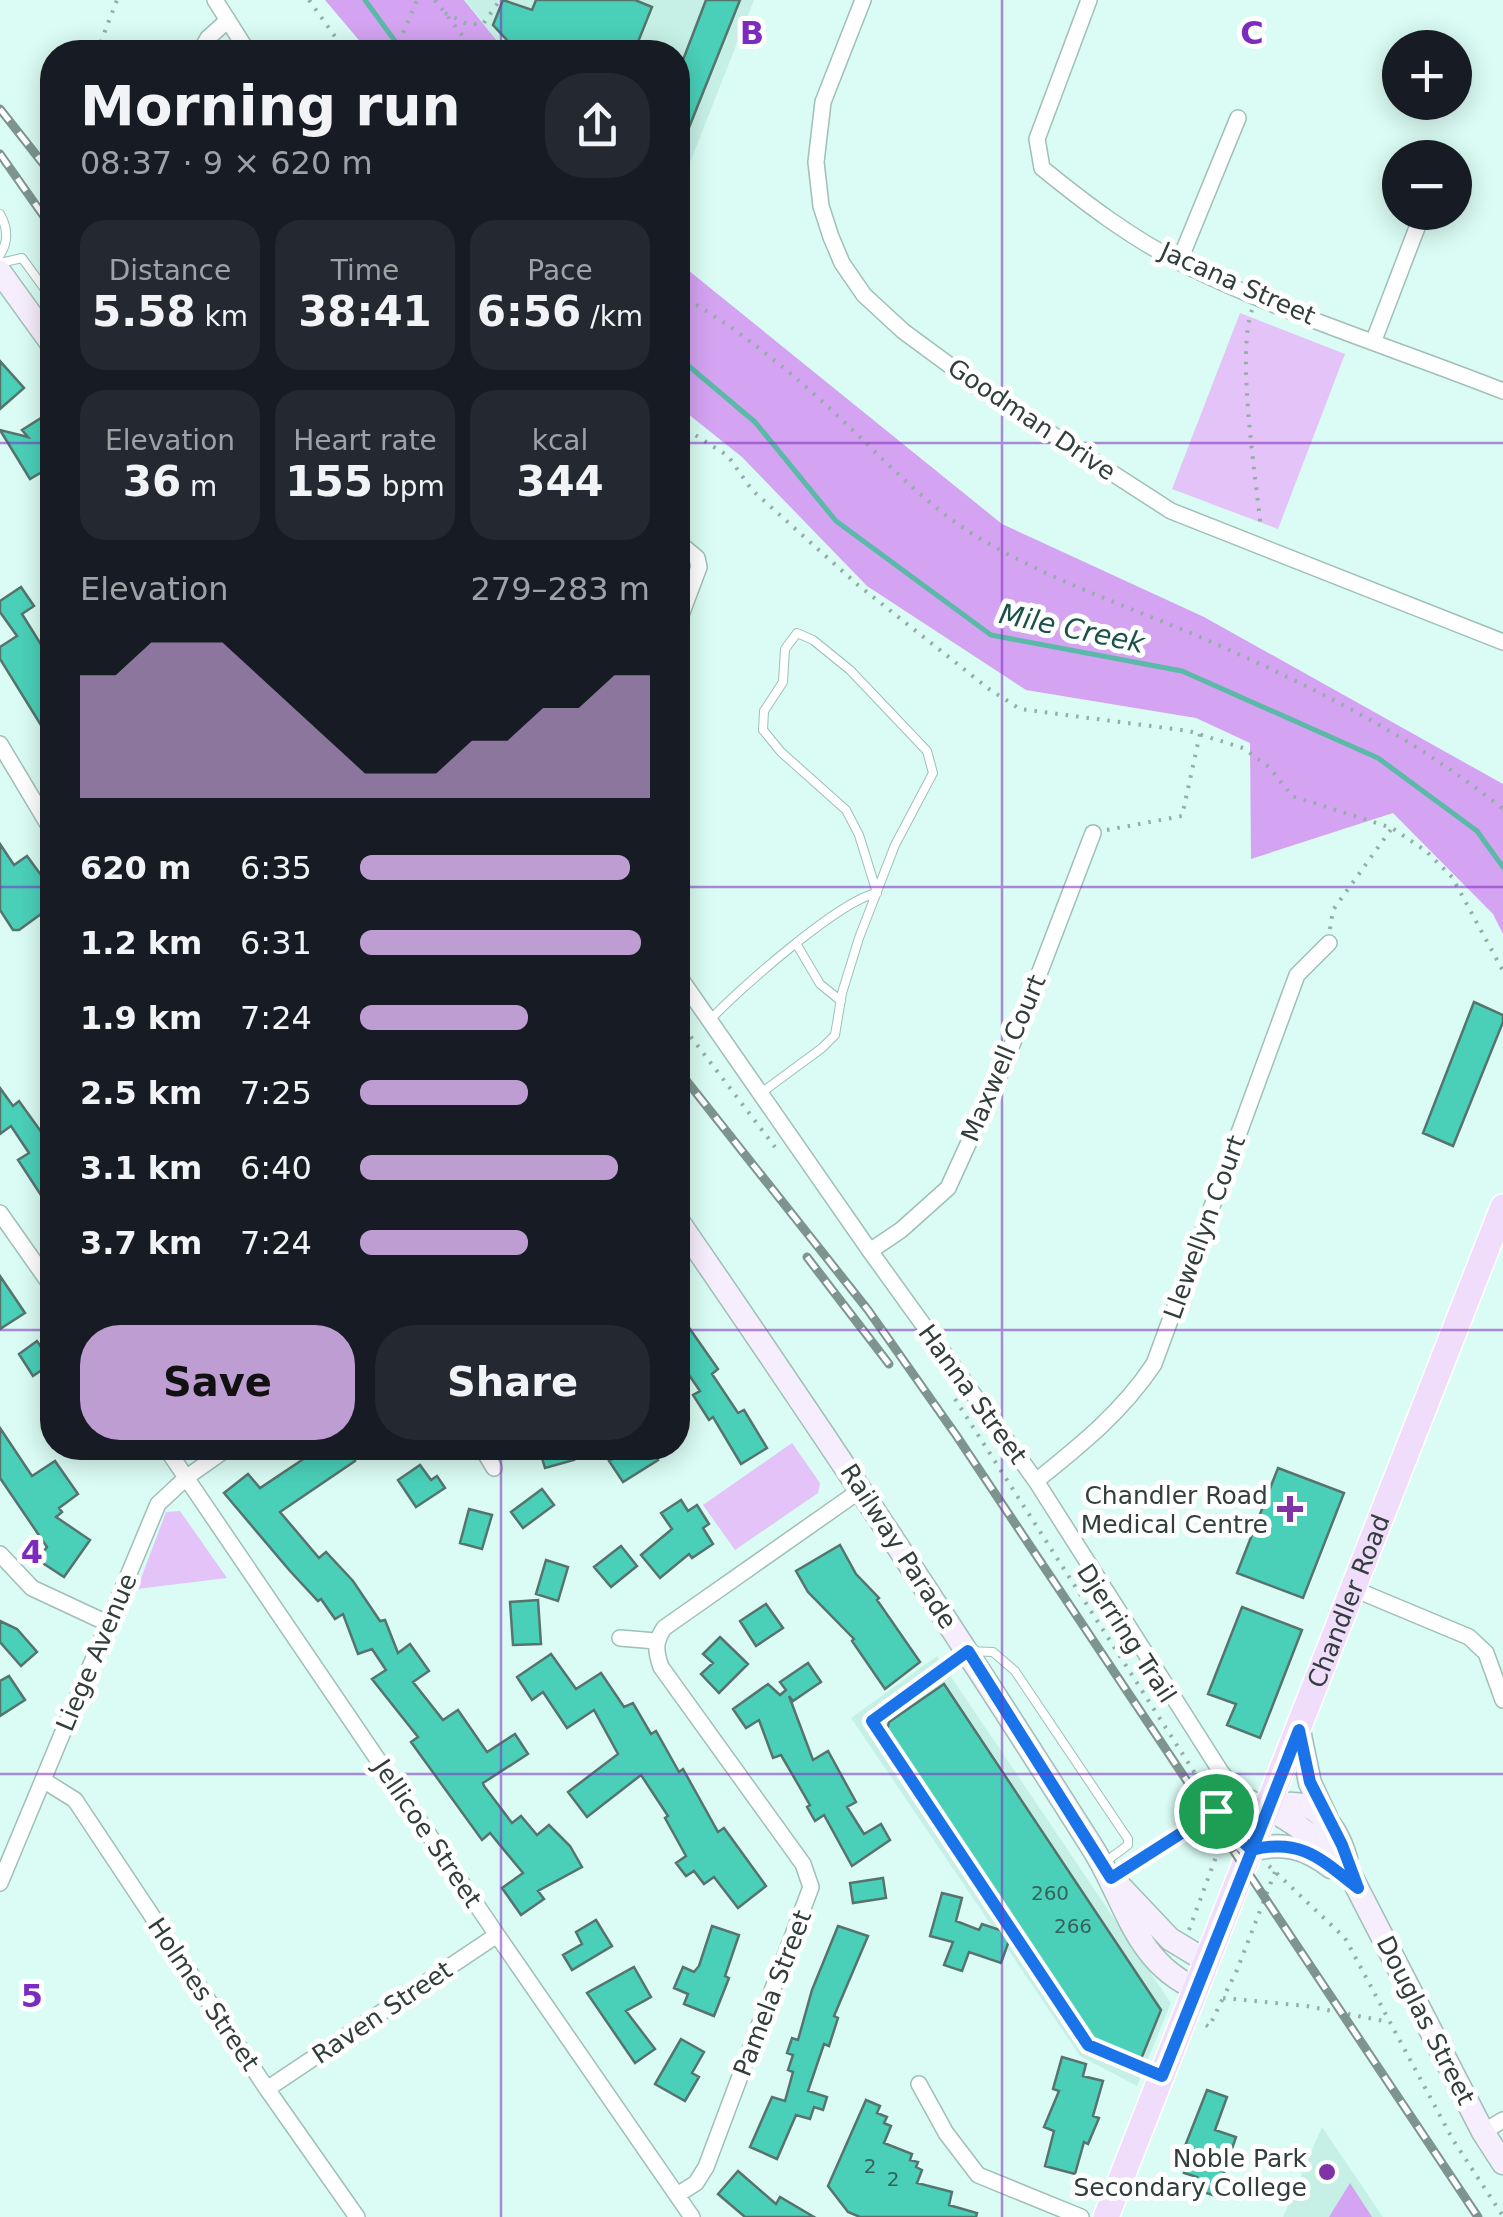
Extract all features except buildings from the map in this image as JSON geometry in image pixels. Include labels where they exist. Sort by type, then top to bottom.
[{"type":"main road","points":[[2,278],[40,328]]},
{"type":"main road","name":"Chandler Road","points":[[1106,2217],[1503,1207]]},
{"type":"main road","name":"Railway Parade","points":[[690,1237],[968,1651],[1107,1871],[1128,1919],[1153,1959],[1172,1978],[1197,1989]]},
{"type":"main road","name":"Douglas Street","points":[[1299,1730],[1310,1782],[1354,1882],[1493,2126],[1503,2163]]},
{"type":"main road","points":[[1269,1808],[1292,1802],[1308,1806],[1334,1832]]},
{"type":"main road","name":"Douglas Street","points":[[1269,1808],[1319,1840],[1354,1882]]},
{"type":"main road","points":[[1252,1850],[1284,1846],[1308,1850],[1354,1882]]},
{"type":"main road","name":"Railway Parade","points":[[1107,1871],[1170,1940],[1208,1962]]},
{"type":"street","points":[[215,0],[240,40]]},
{"type":"street","name":"Goodman Drive","points":[[863,0],[823,102],[816,162],[820,206],[831,237],[842,263],[864,295],[902,331],[979,387],[1172,512],[1503,642]]},
{"type":"street","name":"Jacana Street","points":[[1089,0],[1037,140],[1042,168],[1091,208],[1179,262],[1503,391]]},
{"type":"street","points":[[207,40],[228,20]]},
{"type":"street","points":[[1179,262],[1238,118]]},
{"type":"street","points":[[1374,340],[1416,230]]},
{"type":"street","points":[[690,552],[697,558],[690,592]]},
{"type":"street","points":[[0,744],[40,811]]},
{"type":"street","name":"Maxwell Court","points":[[870,1252],[948,1188],[1005,1063],[1093,833]]},
{"type":"street","name":"Llewellyn Court","points":[[1036,1480],[1106,1424],[1154,1364],[1297,975],[1328,944]]},
{"type":"street","name":"Hanna Street","points":[[690,992],[870,1252],[1036,1480],[1222,1772],[1236,1790],[1269,1808]]},
{"type":"street","points":[[0,1213],[40,1270]]},
{"type":"street","name":"Jellicoe Street","points":[[175,1460],[692,2217]]},
{"type":"street","name":"Liege Avenue","points":[[0,1883],[158,1504],[211,1460]]},
{"type":"street","points":[[489,1460],[494,1468]]},
{"type":"street","points":[[620,1638],[656,1641],[664,1628],[862,1488]]},
{"type":"street","points":[[0,1554],[32,1588],[107,1623]]},
{"type":"street","points":[[1354,1589],[1469,1637],[1486,1654],[1503,1700]]},
{"type":"street","name":"Pamela Street","points":[[656,1641],[661,1667],[803,1864],[811,1887],[706,2167],[696,2182],[678,2196]]},
{"type":"street","name":"Holmes Street","points":[[43,1780],[75,1800],[357,2217]]},
{"type":"street","name":"Raven Street","points":[[267,2089],[497,1936]]},
{"type":"street","points":[[919,2084],[946,2133],[978,2175],[1081,2217]]},
{"type":"lane","points":[[0,214],[7,244],[0,255]]},
{"type":"lane","points":[[2,278],[22,258],[40,282]]},
{"type":"lane","points":[[760,1092],[832,1040],[856,946],[878,892],[895,844],[932,778],[932,760],[840,661],[806,634],[796,633],[784,653],[782,685],[765,708],[762,726],[781,752],[846,810],[859,835],[878,892]]},
{"type":"lane","points":[[710,1020],[745,984],[850,903],[878,892]]},
{"type":"lane","points":[[797,944],[820,984],[841,1001]]},
{"type":"lane","points":[[1107,1871],[1128,1846],[1128,1839],[1008,1662],[994,1652],[968,1651],[872,1721],[1088,2045],[1162,2076]]},
{"type":"path","points":[[102,40],[118,0]]},
{"type":"path","points":[[310,0],[338,40]]},
{"type":"path","points":[[400,40],[417,0]]},
{"type":"path","points":[[435,0],[465,40]]},
{"type":"path","points":[[445,12],[466,24],[483,24],[500,0]]},
{"type":"path","points":[[1257,296],[1248,320],[1248,368],[1263,549]]},
{"type":"path","points":[[690,302],[768,353],[932,505],[990,545],[1082,589],[1293,678],[1382,724],[1503,808]]},
{"type":"path","points":[[690,432],[728,456],[752,490],[858,586],[989,690],[1020,709],[1200,734],[1244,748],[1270,767],[1292,796],[1392,828],[1426,851],[1452,877],[1503,971]]},
{"type":"path","points":[[1093,833],[1182,816],[1200,734]]},
{"type":"path","points":[[1328,944],[1333,910],[1392,828]]},
{"type":"path","points":[[690,1036],[782,1156]]},
{"type":"path","name":"Djerring Trail","points":[[950,1392],[1227,1827],[1345,1938],[1452,2140],[1503,2216]]},
{"type":"path","points":[[1189,1930],[1227,1827],[1238,1810]]},
{"type":"path","points":[[1107,1871],[1216,1811]]},
{"type":"path","points":[[1200,2024],[1208,2027],[1237,1970],[1276,1871]]},
{"type":"path","points":[[1222,1998],[1307,2006],[1388,2022]]},
{"type":"shaded area","points":[[325,0],[464,0],[496,40],[359,40]]},
{"type":"shaded area","points":[[465,0],[754,0],[690,163],[690,40],[497,40]]},
{"type":"shaded area","points":[[690,272],[1002,524],[1204,617],[1503,784],[1503,934],[1493,914],[1393,813],[1251,859],[1250,743],[1196,718],[1026,690],[867,586],[742,457],[690,416]]},
{"type":"shaded area","points":[[1240,313],[1345,354],[1278,529],[1172,489]]},
{"type":"shaded area","points":[[792,1443],[820,1483],[818,1493],[735,1550],[703,1505]]},
{"type":"shaded area","points":[[180,1511],[227,1578],[137,1589],[166,1512]]},
{"type":"shaded area","points":[[937,1656],[1171,2003],[1137,2086],[1080,2056],[851,1718]]},
{"type":"shaded area","name":"Noble Park Secondary College","points":[[1322,2127],[1383,2217],[1283,2217]]},
{"type":"shaded area","points":[[1350,2183],[1372,2217],[1329,2217]]},
{"type":"waterway","name":"Mile Creek","points":[[365,0],[394,40]]},
{"type":"waterway","name":"Mile Creek","points":[[690,367],[755,422],[836,521],[991,635],[1182,671],[1378,758],[1477,831],[1503,867]]},
{"type":"railway","points":[[0,109],[40,160]]},
{"type":"railway","points":[[0,154],[40,211]]},
{"type":"railway","points":[[690,1085],[868,1310],[956,1435],[1478,2217]]},
{"type":"railway","points":[[807,1257],[889,1364]]},
{"type":"place","name":"Chandler Road Medical Centre","points":[[1290,1509]]},
{"type":"place","name":"Noble Park Secondary College","points":[[1327,2172]]},
{"type":"route","points":[[1216,1811],[1111,1878],[968,1651],[872,1721],[1088,2045],[1162,2076],[1252,1850],[1284,1846],[1308,1850],[1358,1888],[1342,1845],[1310,1782],[1299,1730],[1252,1850],[1216,1811]]}]
